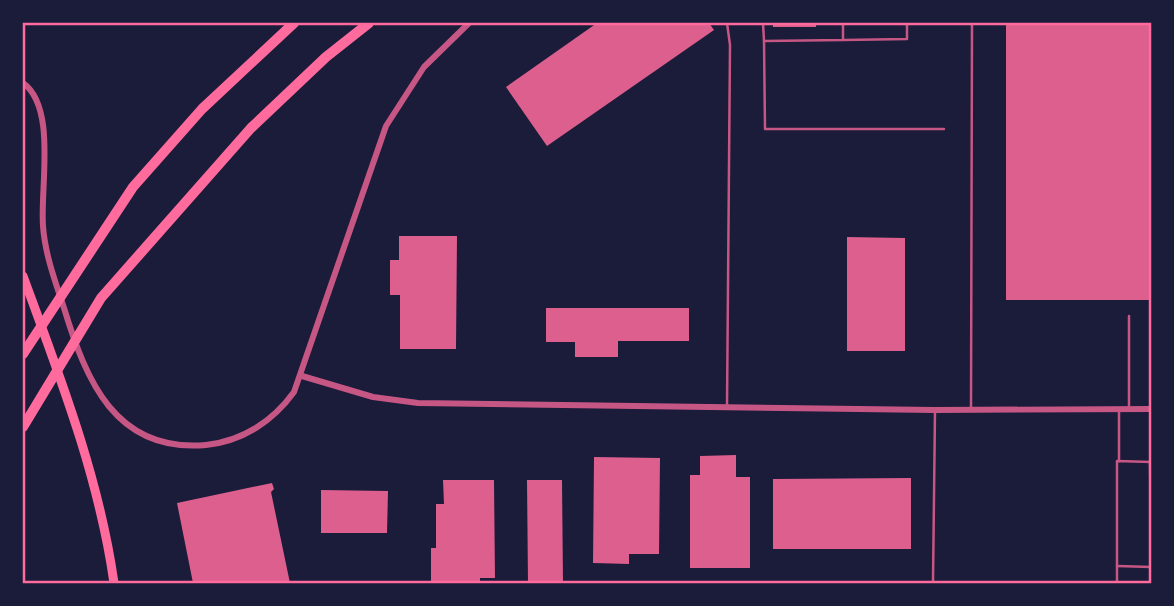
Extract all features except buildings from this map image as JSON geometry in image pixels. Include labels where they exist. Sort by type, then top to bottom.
[{"type":"highway","points":[[23,354],[119,205],[171,143],[234,77],[294,23]]},
{"type":"highway","points":[[23,427],[101,298],[251,128],[326,57],[369,23]]},
{"type":"main road","points":[[23,276],[68,400],[96,489],[114,583]]},
{"type":"street","points":[[23,83],[34,94],[43,122],[42,214],[48,255],[82,364],[104,402],[131,426],[157,439],[191,445],[214,444],[241,436],[267,421],[288,401],[302,376],[372,159],[386,126],[424,67],[469,23]]},
{"type":"street","points":[[302,376],[362,395],[406,402],[935,410],[1151,409]]},
{"type":"lane","points":[[727,23],[730,45],[727,407]]},
{"type":"lane","points":[[763,23],[765,129],[944,129]]},
{"type":"lane","points":[[843,23],[843,40]]},
{"type":"lane","points":[[764,41],[907,39],[907,23]]},
{"type":"lane","points":[[971,409],[972,23]]},
{"type":"lane","points":[[1129,316],[1129,409]]},
{"type":"lane","points":[[1117,583],[1116,461],[1119,461],[1119,409]]},
{"type":"lane","points":[[933,583],[935,410]]},
{"type":"lane","points":[[1119,461],[1151,462],[1151,538]]},
{"type":"lane","points":[[1117,566],[1151,567]]}]
